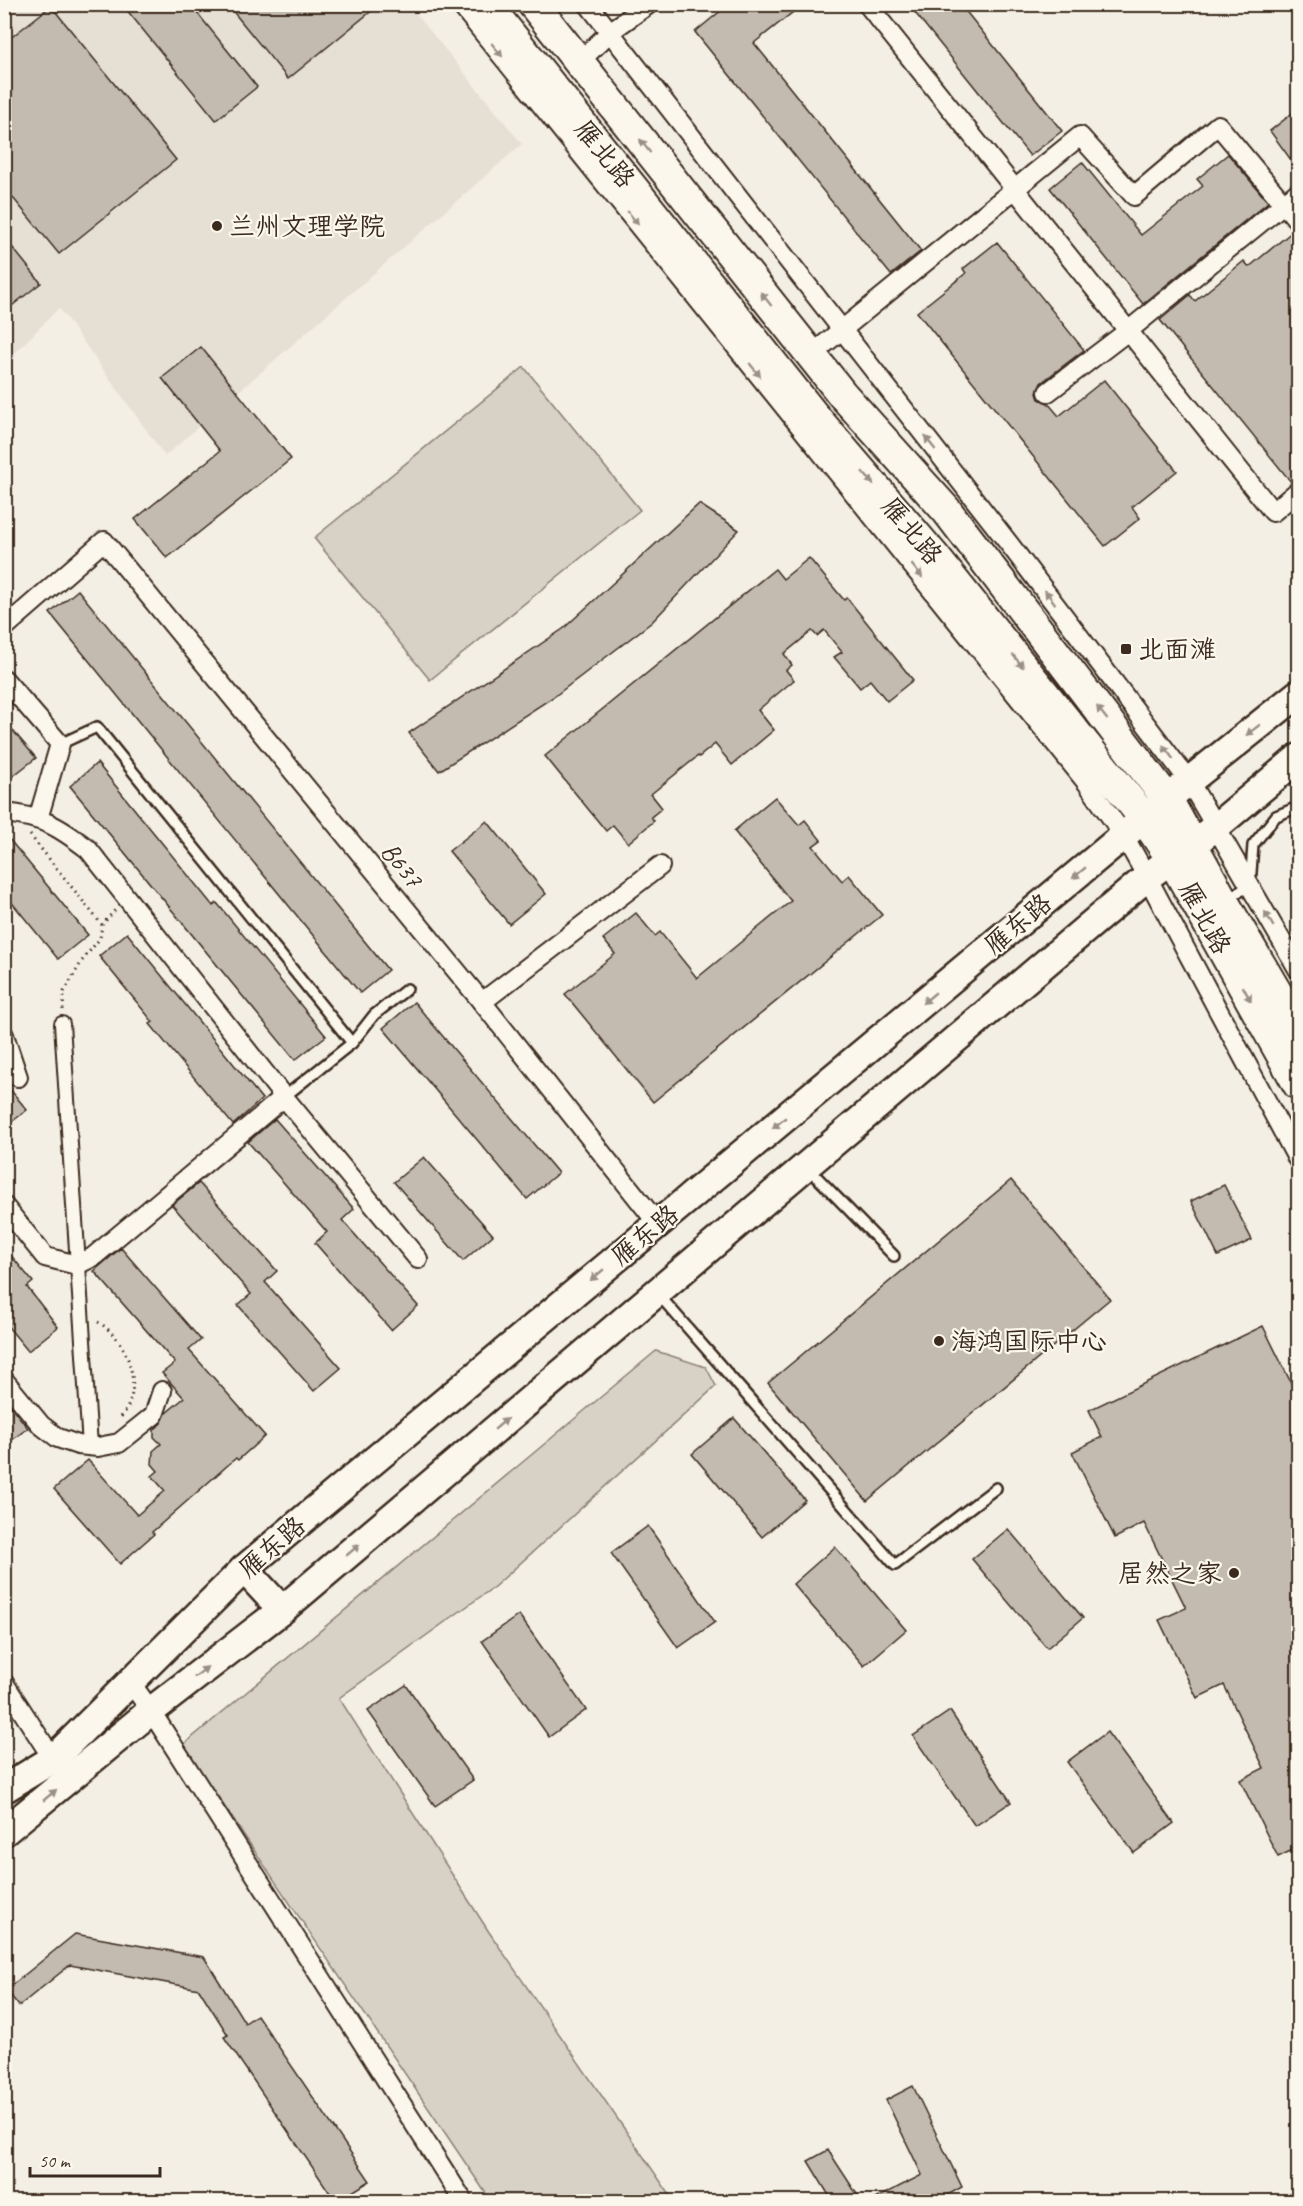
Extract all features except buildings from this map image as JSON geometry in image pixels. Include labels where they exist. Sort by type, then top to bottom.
[{"type":"main road","name":"雁北路","points":[[486,4],[816,418],[933,555],[1134,827],[1182,851],[1223,901],[1299,1029]]},
{"type":"main road","name":"雁北路","points":[[532,4],[842,394],[947,511],[1178,790],[1182,851],[1299,1084]]},
{"type":"main road","name":"雁东路","points":[[4,1789],[53,1759],[244,1569],[1178,790],[1299,694]]},
{"type":"main road","name":"雁东路","points":[[4,1832],[151,1711],[282,1610],[1147,877],[1217,826],[1299,758]]},
{"type":"main road","points":[[244,1569],[282,1610]]},
{"type":"street","points":[[460,4],[1080,774],[1134,827],[1147,877],[1299,1160]]},
{"type":"street","points":[[588,4],[843,330],[1178,790],[1217,826],[1299,969]]},
{"type":"street","points":[[579,62],[611,31],[649,4]]},
{"type":"street","points":[[867,4],[1273,512],[1299,491]]},
{"type":"street","points":[[811,355],[1080,136],[1134,196],[1218,125],[1291,198],[1299,221]]},
{"type":"street","points":[[1048,392],[1128,332],[1291,198]]},
{"type":"street","name":"B637","points":[[4,628],[104,541],[482,1002],[658,1224]]},
{"type":"street","points":[[4,679],[60,744],[38,819]]},
{"type":"street","points":[[8,813],[30,815],[61,828],[87,849],[284,1097],[418,1259]]},
{"type":"street","points":[[482,1002],[660,866]]},
{"type":"street","points":[[62,1024],[90,1442]]},
{"type":"street","points":[[4,1035],[18,1077]]},
{"type":"street","points":[[4,1206],[45,1257],[77,1265],[93,1257],[284,1097]]},
{"type":"street","points":[[4,1380],[41,1425],[58,1438],[78,1445],[90,1442],[119,1443],[154,1415],[162,1391]]},
{"type":"street","points":[[4,1683],[53,1759]]},
{"type":"street","points":[[131,1683],[464,2202]]},
{"type":"lane","points":[[60,744],[97,727],[352,1043]]},
{"type":"lane","points":[[1223,901],[1250,886],[1253,845],[1276,816],[1299,807]]},
{"type":"lane","points":[[284,1097],[352,1043],[374,1015],[407,989]]},
{"type":"lane","points":[[806,1166],[894,1256]]},
{"type":"lane","points":[[656,1293],[895,1565],[996,1488]]},
{"type":"path","points":[[8,813],[102,925]]},
{"type":"path","points":[[62,1024],[64,992],[82,961],[100,938],[102,925],[126,898]]},
{"type":"path","points":[[81,1319],[96,1321],[109,1328],[126,1353],[132,1380],[132,1397],[123,1415],[90,1442]]},
{"type":"shaded area","name":"兰州文理学院","points":[[5,5],[409,5],[522,144],[165,456],[59,308],[5,363]]},
{"type":"shaded area","points":[[524,367],[640,510],[430,680],[314,538]]},
{"type":"shaded area","points":[[656,1351],[706,1367],[716,1386],[494,1587],[339,1698],[489,1932],[674,2201],[491,2201],[183,1745]]},
{"type":"place","name":"兰州文理学院","points":[[217,226]]},
{"type":"place","name":"北面滩","points":[[1126,649]]},
{"type":"place","name":"海鸿国际中心","points":[[939,1341]]},
{"type":"place","name":"居然之家","points":[[1234,1573]]}]
